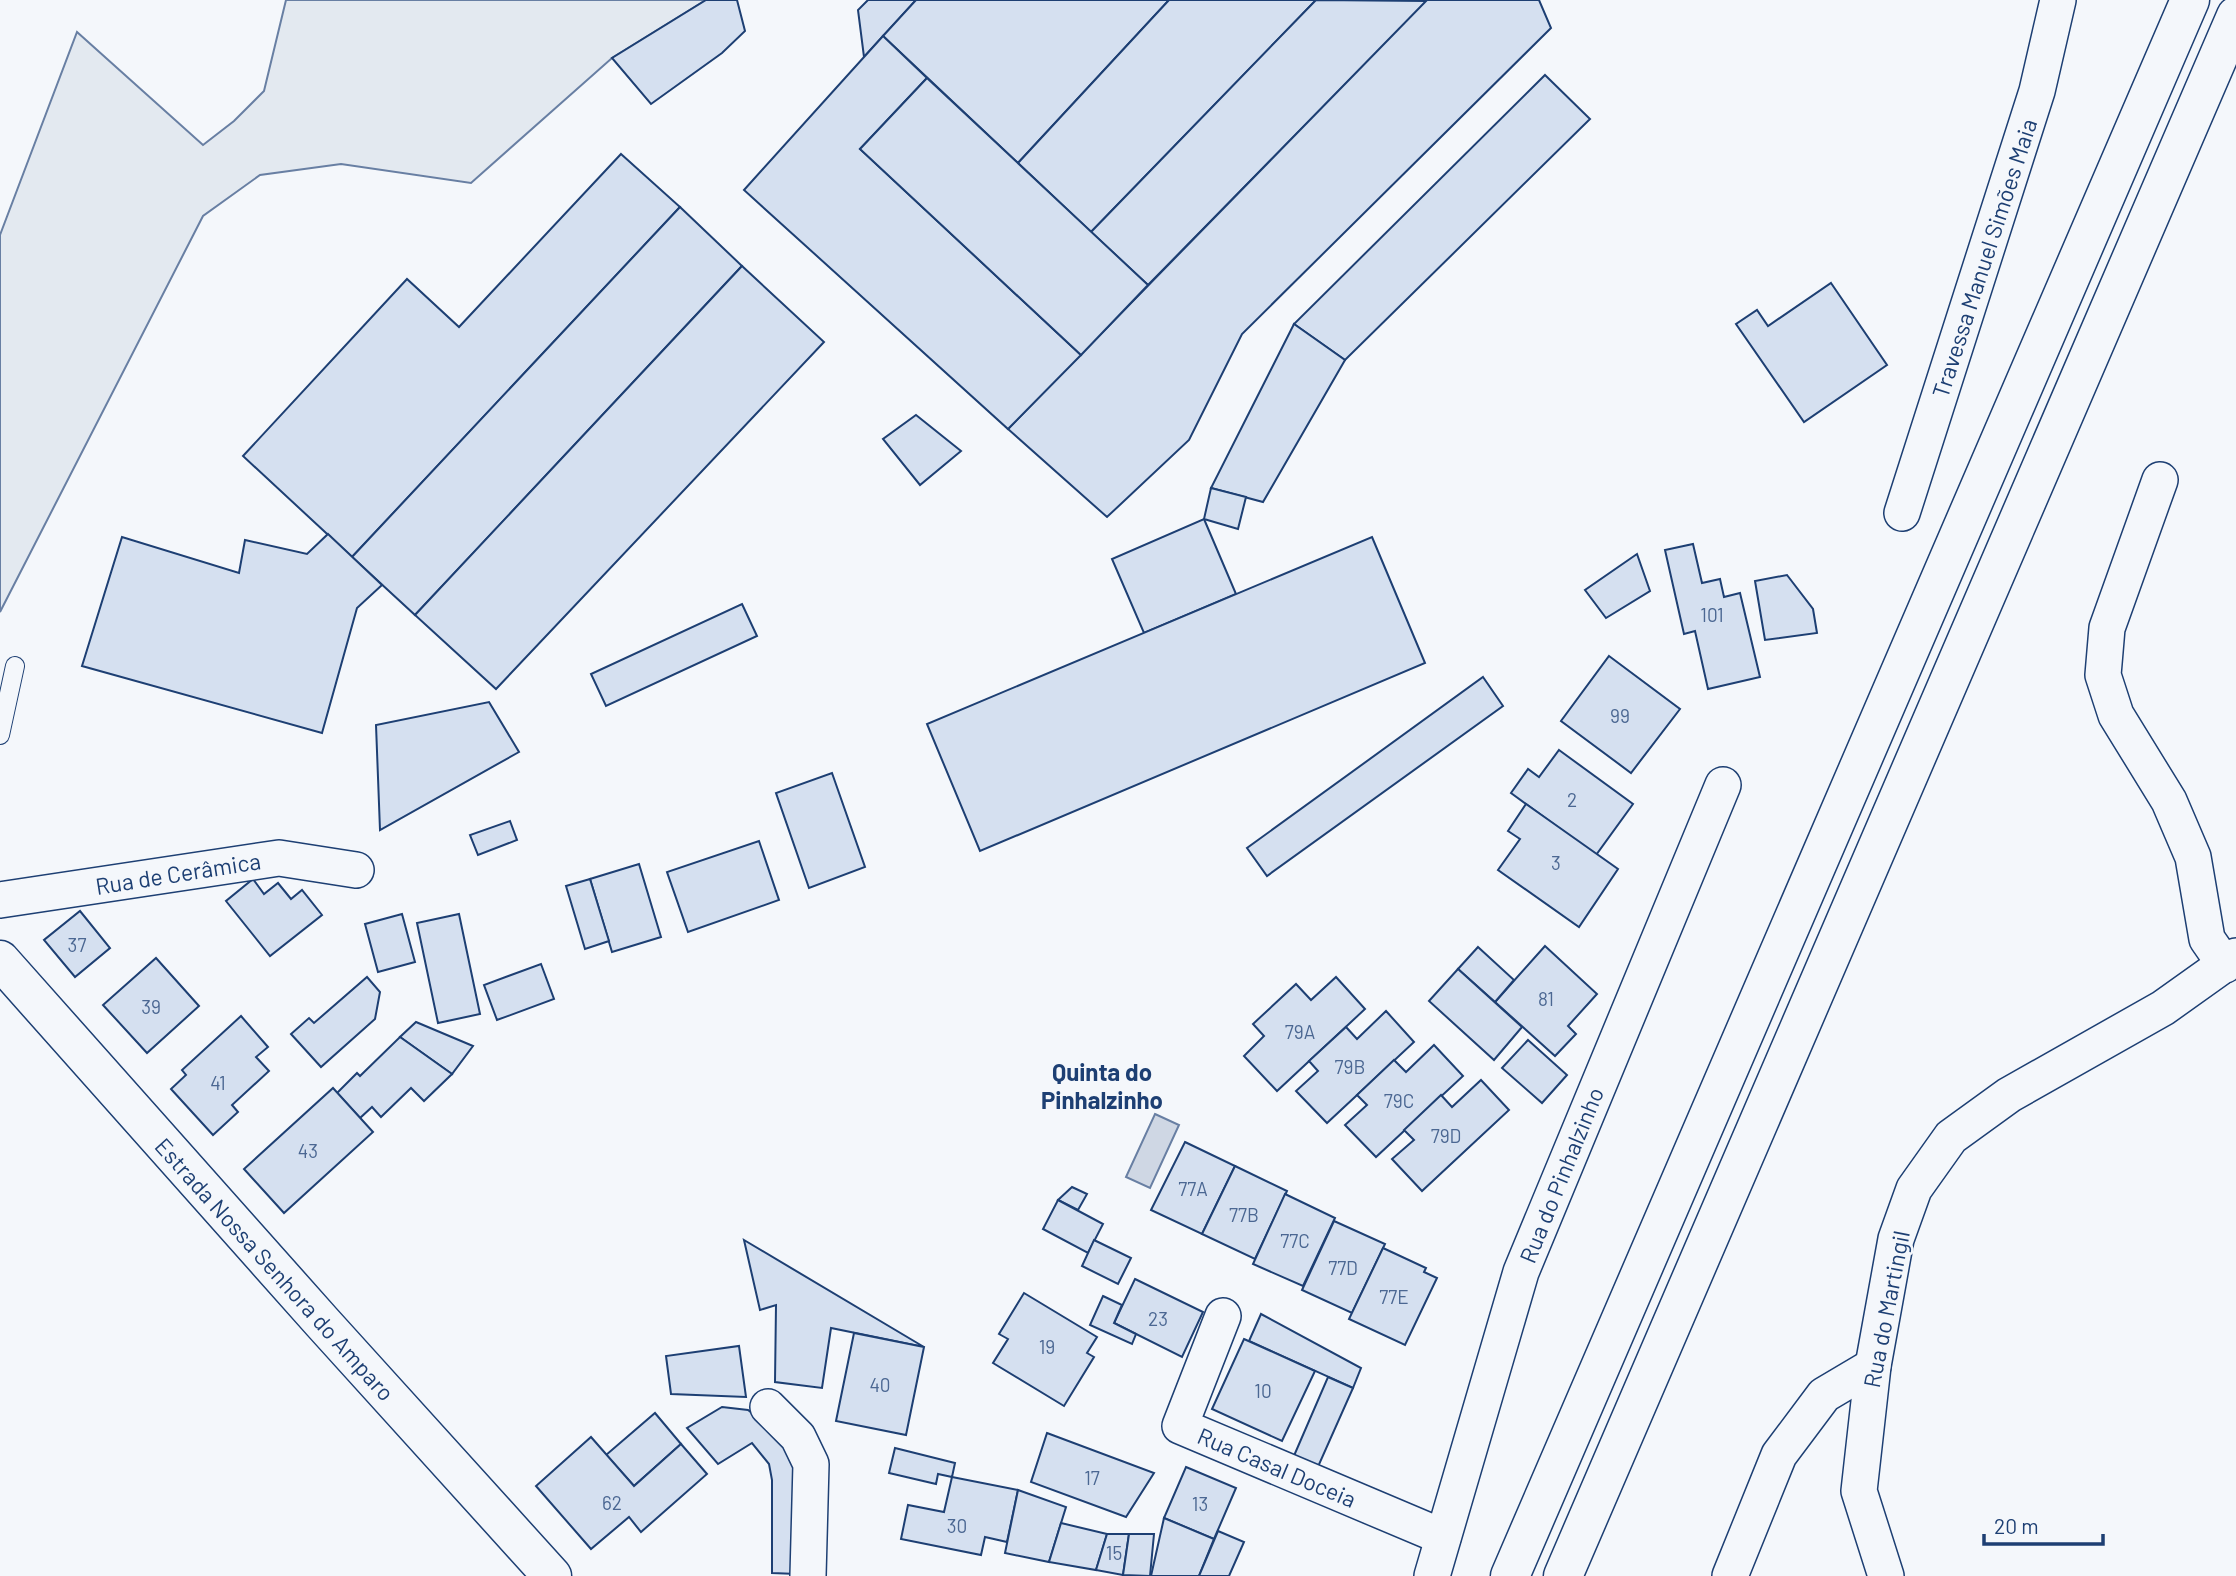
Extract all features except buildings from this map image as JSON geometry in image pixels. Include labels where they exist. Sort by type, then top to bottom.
[{"type":"main road","points":[[1510,1576],[2190,0]]},
{"type":"main road","points":[[1563,1576],[2236,16]]},
{"type":"main road","name":"Estrada Nossa Senhora do Amparo","points":[[0,960],[552,1576]]},
{"type":"street","name":"Travessa Manuel Simões Maia","points":[[1902,513],[2037,91],[2058,0]]},
{"type":"street","points":[[2160,480],[2107,628],[2103,675],[2116,715],[2169,801],[2193,857],[2207,939],[2231,961]]},
{"type":"street","name":"Rua do Pinhalzinho","points":[[1432,1576],[1521,1272],[1723,785]]},
{"type":"street","name":"Rua de Cerâmica","points":[[0,900],[279,858],[356,870]]},
{"type":"street","name":"Rua do Martingil","points":[[1886,1576],[1859,1491],[1872,1366],[1896,1239],[1914,1189],[1951,1138],[2009,1095],[2163,1008],[2231,961]]},
{"type":"street","name":"Rua Casal Doceia","points":[[1223,1316],[1180,1426],[1443,1537]]},
{"type":"street","points":[[1730,1576],[1779,1455],[1824,1395],[1872,1366]]},
{"type":"street","points":[[768,1407],[798,1437],[811,1464],[808,1576]]},
{"type":"lane","points":[[0,735],[15,666]]},
{"type":"shaded area","points":[[286,0],[706,0],[612,58],[471,183],[341,164],[260,175],[203,216],[0,612],[0,235],[77,32],[203,145],[234,121],[264,91]]},
{"type":"shaded area","points":[[1155,1114],[1179,1125],[1150,1188],[1126,1177]]},
{"type":"district","name":"Quinta do Pinhalzinho","points":[[1102,1085]]}]
